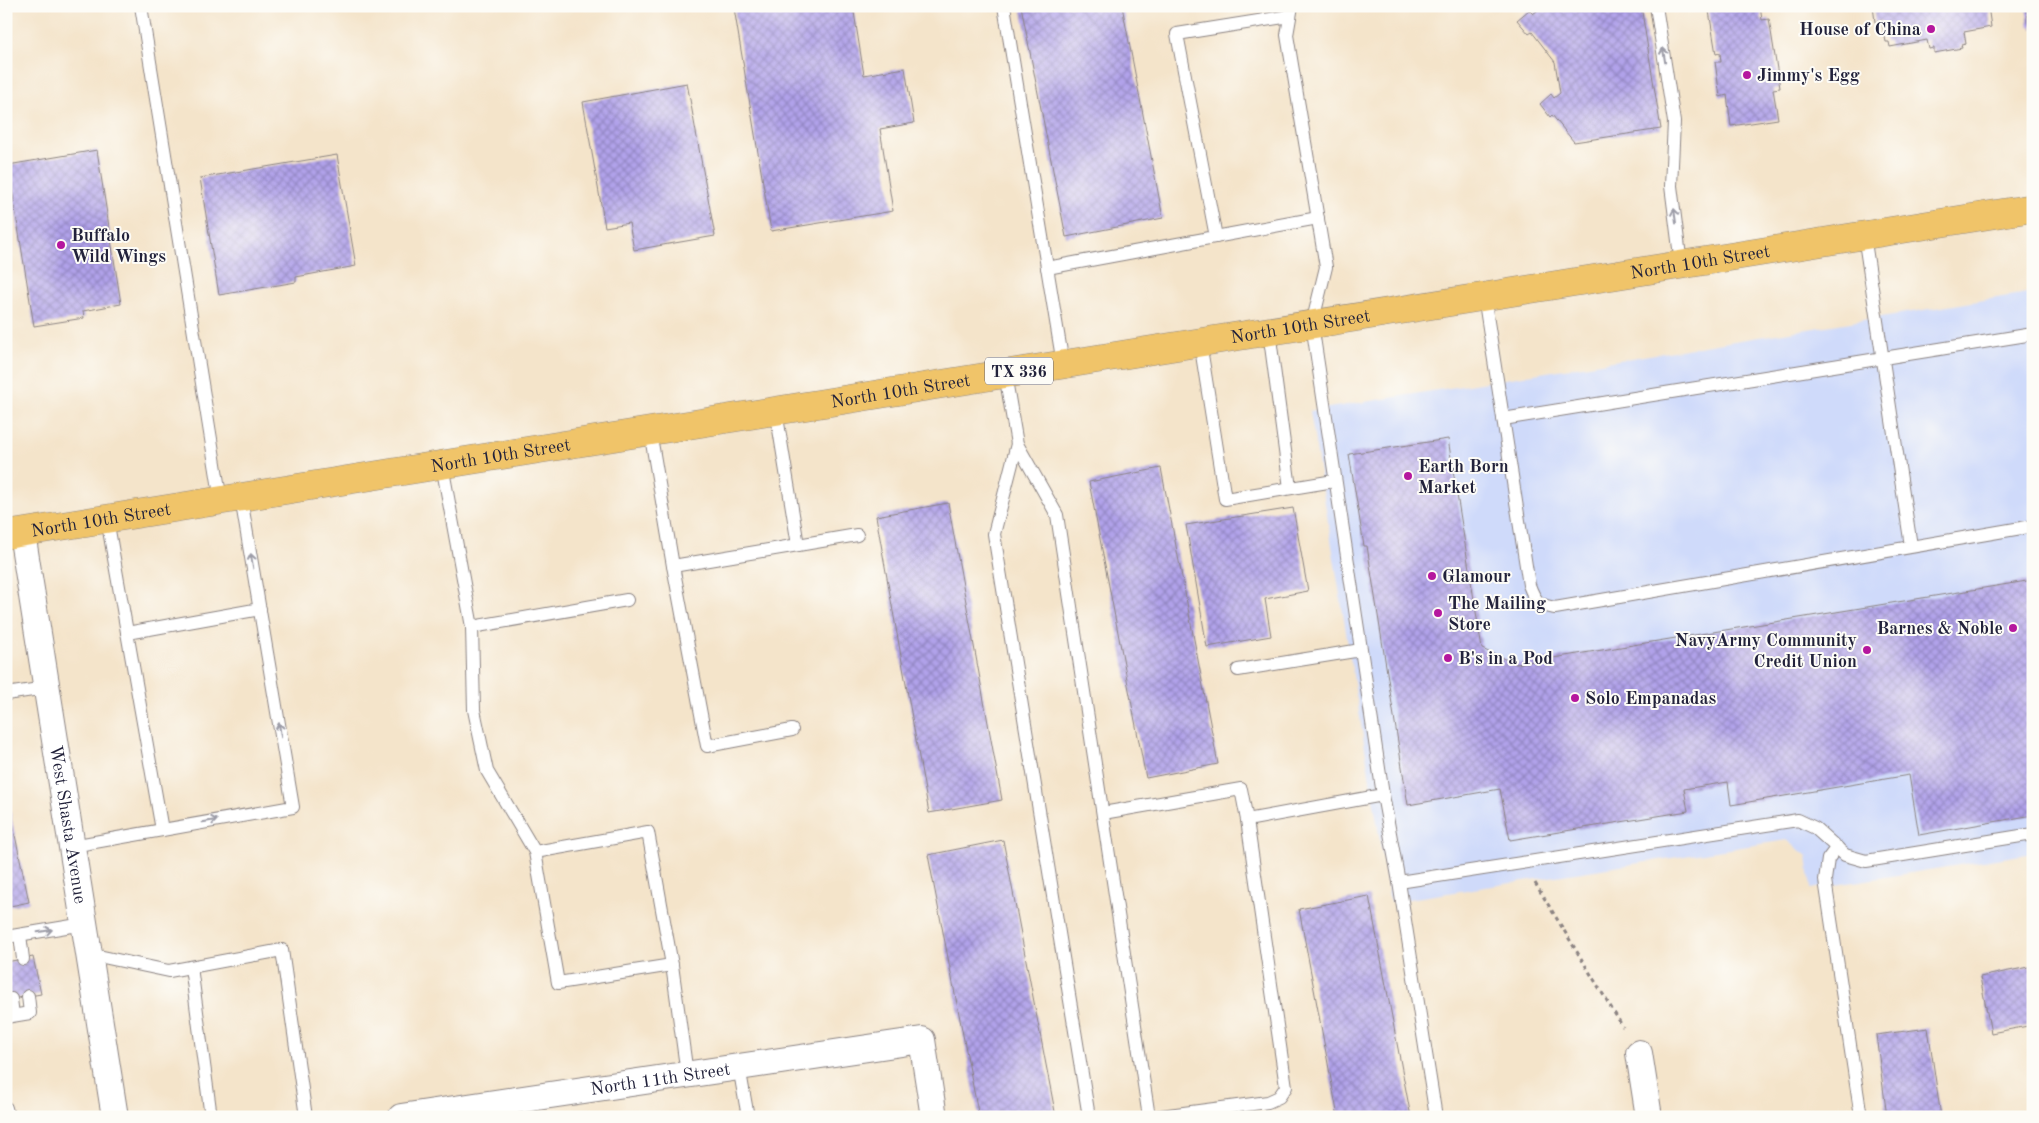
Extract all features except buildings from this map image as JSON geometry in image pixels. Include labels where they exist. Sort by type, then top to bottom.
[{"type":"main road","name":"North 10th Street","points":[[14,534],[2033,208]]},
{"type":"street","name":"West Shasta Avenue","points":[[14,534],[46,688],[115,1117]]},
{"type":"street","name":"North 11th Street","points":[[401,1117],[548,1106],[687,1074],[922,1040],[934,1117]]},
{"type":"street","points":[[1639,1054],[1649,1117]]},
{"type":"lane","points":[[72,846],[293,807],[260,610],[231,499],[141,6]]},
{"type":"lane","points":[[1004,6],[1063,364]]},
{"type":"lane","points":[[1656,6],[1674,122],[1671,186],[1681,264]]},
{"type":"lane","points":[[1216,237],[1177,34],[1291,11],[1287,35],[1326,267],[1312,324],[1334,481],[1362,650],[1383,795],[1399,882],[1436,1117]]},
{"type":"lane","points":[[1047,268],[1318,218]]},
{"type":"lane","points":[[1864,235],[1911,546]]},
{"type":"lane","points":[[1484,296],[1529,585],[1534,597],[1543,606],[1555,608],[2033,526]]},
{"type":"lane","points":[[1269,331],[1290,488]]},
{"type":"lane","points":[[1503,419],[2033,334]]},
{"type":"lane","points":[[1200,342],[1225,499],[1334,481]]},
{"type":"lane","points":[[1005,374],[1017,444],[1057,515],[1103,813],[1151,1117],[1268,1102],[1279,1097],[1286,1087],[1241,789],[1103,813]]},
{"type":"lane","points":[[776,411],[798,545]]},
{"type":"lane","points":[[650,432],[707,746],[792,730]]},
{"type":"lane","points":[[1017,444],[994,534],[1089,1117]]},
{"type":"lane","points":[[442,465],[472,627],[474,710],[487,771],[535,852],[558,982],[672,965]]},
{"type":"lane","points":[[108,519],[162,830]]},
{"type":"lane","points":[[673,566],[857,535]]},
{"type":"lane","points":[[472,627],[626,600]]},
{"type":"lane","points":[[127,633],[260,610]]},
{"type":"lane","points":[[1238,670],[1362,650]]},
{"type":"lane","points":[[6,694],[46,688]]},
{"type":"lane","points":[[1247,820],[1383,795]]},
{"type":"lane","points":[[1399,882],[1798,820],[1815,828],[1845,855],[1866,861],[2033,834]]},
{"type":"lane","points":[[535,852],[648,832],[672,965],[687,1074]]},
{"type":"lane","points":[[1837,847],[1828,859],[1825,880],[1861,1117]]},
{"type":"lane","points":[[6,937],[84,924]]},
{"type":"lane","points":[[20,935],[23,959]]},
{"type":"lane","points":[[89,954],[168,971],[282,950],[306,1117]]},
{"type":"lane","points":[[191,967],[211,1117]]},
{"type":"lane","points":[[11,999],[10,1016],[30,1013],[28,996]]},
{"type":"lane","points":[[739,1066],[748,1117]]},
{"type":"lane","points":[[6,1108],[8,1117]]},
{"type":"path","points":[[1522,863],[1639,1054]]},
{"type":"shaded area","points":[[2033,292],[2033,853],[1811,889],[1807,856],[1787,840],[1390,902],[1310,411]]},
{"type":"place","name":"House of China","points":[[1931,29]]},
{"type":"place","name":"Jimmy's Egg","points":[[1747,75]]},
{"type":"place","name":"Buffalo Wild Wings","points":[[61,245]]},
{"type":"place","name":"Earth Born Market","points":[[1408,476]]},
{"type":"place","name":"Glamour","points":[[1432,576]]},
{"type":"place","name":"The Mailing Store","points":[[1438,613]]},
{"type":"place","name":"Barnes & Noble","points":[[2013,628]]},
{"type":"place","name":"NavyArmy Community Credit Union","points":[[1867,650]]},
{"type":"place","name":"B's in a Pod","points":[[1448,658]]},
{"type":"place","name":"Solo Empanadas","points":[[1575,698]]}]
